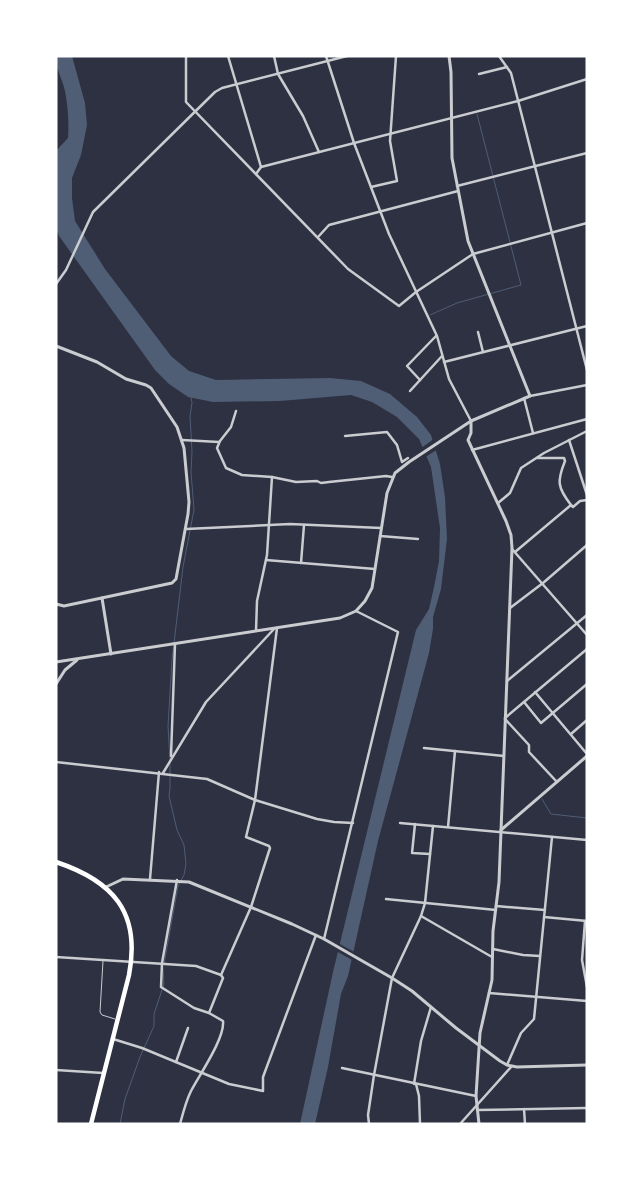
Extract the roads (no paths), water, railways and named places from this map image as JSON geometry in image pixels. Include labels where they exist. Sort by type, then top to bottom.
[{"type":"main road","points":[[56,862],[83,872],[106,887],[119,902],[126,916],[131,936],[131,962],[91,1124]]},
{"type":"street","points":[[186,56],[186,102],[348,269],[400,306],[416,292],[473,254],[587,223]]},
{"type":"street","points":[[228,56],[261,167]]},
{"type":"street","points":[[274,56],[278,74],[303,116],[319,152]]},
{"type":"street","points":[[326,56],[354,142],[380,212],[436,336],[449,379],[471,421],[471,433],[468,440],[498,503],[511,535],[514,550],[492,980],[481,1025],[479,1046],[476,1096],[479,1124]]},
{"type":"street","points":[[56,284],[67,266],[93,212],[215,92],[236,84],[347,56]]},
{"type":"street","points":[[371,187],[397,181],[390,141],[396,56]]},
{"type":"street","points":[[449,56],[452,118],[451,149],[468,242],[530,396]]},
{"type":"street","points":[[499,56],[511,73],[587,370]]},
{"type":"street","points":[[479,74],[507,67]]},
{"type":"street","points":[[256,175],[261,167],[518,101],[587,79]]},
{"type":"street","points":[[457,186],[587,153]]},
{"type":"street","points":[[318,237],[329,225],[458,191]]},
{"type":"street","points":[[444,362],[587,326]]},
{"type":"street","points":[[478,332],[483,352]]},
{"type":"street","points":[[420,380],[407,366],[436,336]]},
{"type":"street","points":[[56,346],[97,362],[126,378],[151,388],[177,426],[182,440],[188,502],[186,529],[175,581],[64,606],[56,605]]},
{"type":"street","points":[[410,390],[442,356]]},
{"type":"street","points":[[56,662],[340,618],[356,611],[370,593],[376,570],[387,493],[392,477],[399,469],[410,459],[471,421],[530,396],[587,385]]},
{"type":"street","points":[[524,398],[532,433]]},
{"type":"street","points":[[236,411],[231,427],[219,442],[217,448],[226,468],[242,474],[296,482],[317,481],[321,483],[386,476],[392,477]]},
{"type":"street","points":[[472,450],[587,419]]},
{"type":"street","points":[[498,503],[510,493],[521,468],[587,431]]},
{"type":"street","points":[[345,436],[387,432],[397,445],[402,462],[410,459]]},
{"type":"street","points":[[182,440],[219,442]]},
{"type":"street","points":[[569,440],[587,495]]},
{"type":"street","points":[[537,458],[564,458],[565,461],[559,480],[562,493],[571,505]]},
{"type":"street","points":[[256,631],[257,601],[266,560],[270,525],[272,477]]},
{"type":"street","points":[[514,550],[571,505],[573,507],[580,501],[587,500]]},
{"type":"street","points":[[186,529],[270,525],[381,528]]},
{"type":"street","points":[[301,563],[304,525]]},
{"type":"street","points":[[380,536],[418,539]]},
{"type":"street","points":[[510,608],[543,583],[587,545]]},
{"type":"street","points":[[514,550],[587,634]]},
{"type":"street","points":[[266,560],[376,570]]},
{"type":"street","points":[[102,598],[111,654]]},
{"type":"street","points":[[325,940],[327,921],[353,823],[398,632],[356,611]]},
{"type":"street","points":[[506,682],[587,615]]},
{"type":"street","points":[[150,879],[161,773],[206,702],[228,676],[276,628]]},
{"type":"street","points":[[209,1013],[222,975],[251,907],[270,848],[270,846],[246,836],[255,800],[276,628]]},
{"type":"street","points":[[171,757],[175,644]]},
{"type":"street","points":[[505,718],[587,649]]},
{"type":"street","points":[[56,684],[65,670],[78,658]]},
{"type":"street","points":[[524,702],[541,723],[587,684]]},
{"type":"street","points":[[501,831],[587,755],[535,692]]},
{"type":"street","points":[[505,718],[528,745],[529,752],[557,782]]},
{"type":"street","points":[[570,734],[587,720]]},
{"type":"street","points":[[424,748],[504,756]]},
{"type":"street","points":[[448,827],[455,751]]},
{"type":"street","points":[[56,762],[207,779],[255,800],[317,819],[353,823]]},
{"type":"street","points":[[400,823],[587,840]]},
{"type":"street","points":[[415,824],[412,852],[430,854]]},
{"type":"street","points":[[369,1124],[368,1115],[374,1075],[392,978],[421,916],[425,903],[433,826]]},
{"type":"street","points":[[506,1065],[521,1033],[534,1019],[552,837]]},
{"type":"street","points":[[106,887],[123,879],[180,881],[200,885],[316,935],[392,978],[506,1065],[587,1065]]},
{"type":"street","points":[[180,881],[162,963],[161,987],[194,1008],[209,1013],[223,1021],[216,1047],[190,1093],[180,1124]]},
{"type":"street","points":[[386,900],[544,910]]},
{"type":"street","points":[[421,916],[492,957]]},
{"type":"street","points":[[544,917],[586,921],[582,960],[587,987]]},
{"type":"street","points":[[112,1039],[142,1048],[229,1084],[263,1091],[263,1077],[316,935]]},
{"type":"street","points":[[493,949],[522,955],[540,956]]},
{"type":"street","points":[[56,958],[196,966],[222,975]]},
{"type":"street","points":[[489,993],[587,1002]]},
{"type":"street","points":[[420,1124],[419,1096],[415,1084],[421,1041],[431,1006]]},
{"type":"street","points":[[176,1062],[188,1028]]},
{"type":"street","points":[[460,1124],[512,1066]]},
{"type":"street","points":[[342,1068],[476,1096]]},
{"type":"street","points":[[56,1070],[103,1073]]},
{"type":"street","points":[[476,1108],[587,1108]]},
{"type":"street","points":[[524,1109],[525,1124]]},
{"type":"lane","points":[[103,960],[100,1012],[117,1019]]},
{"type":"water","points":[[56,56],[72,56],[85,103],[87,125],[81,155],[72,178],[75,221],[105,269],[171,356],[189,371],[216,380],[330,378],[361,381],[390,394],[417,417],[431,435],[440,464],[445,497],[447,539],[441,589],[433,617],[429,653],[378,841],[348,976],[341,994],[328,1067],[315,1124],[300,1124],[333,972],[416,630],[429,609],[439,561],[440,528],[431,467],[419,439],[397,417],[372,402],[351,395],[280,401],[213,402],[188,397],[169,384],[155,370],[59,236],[56,228],[56,151],[68,138],[68,109]]},
{"type":"waterway","points":[[430,315],[457,303],[521,285],[477,114]]},
{"type":"waterway","points":[[170,760],[168,726],[172,660],[183,567],[194,510],[191,472],[191,397]]},
{"type":"waterway","points":[[164,964],[178,886],[184,875],[186,864],[184,845],[177,830],[169,796],[170,764]]},
{"type":"waterway","points":[[542,799],[551,814],[587,818]]},
{"type":"waterway","points":[[120,1124],[125,1099],[140,1057],[154,1026],[154,1014],[164,984],[163,968]]}]
